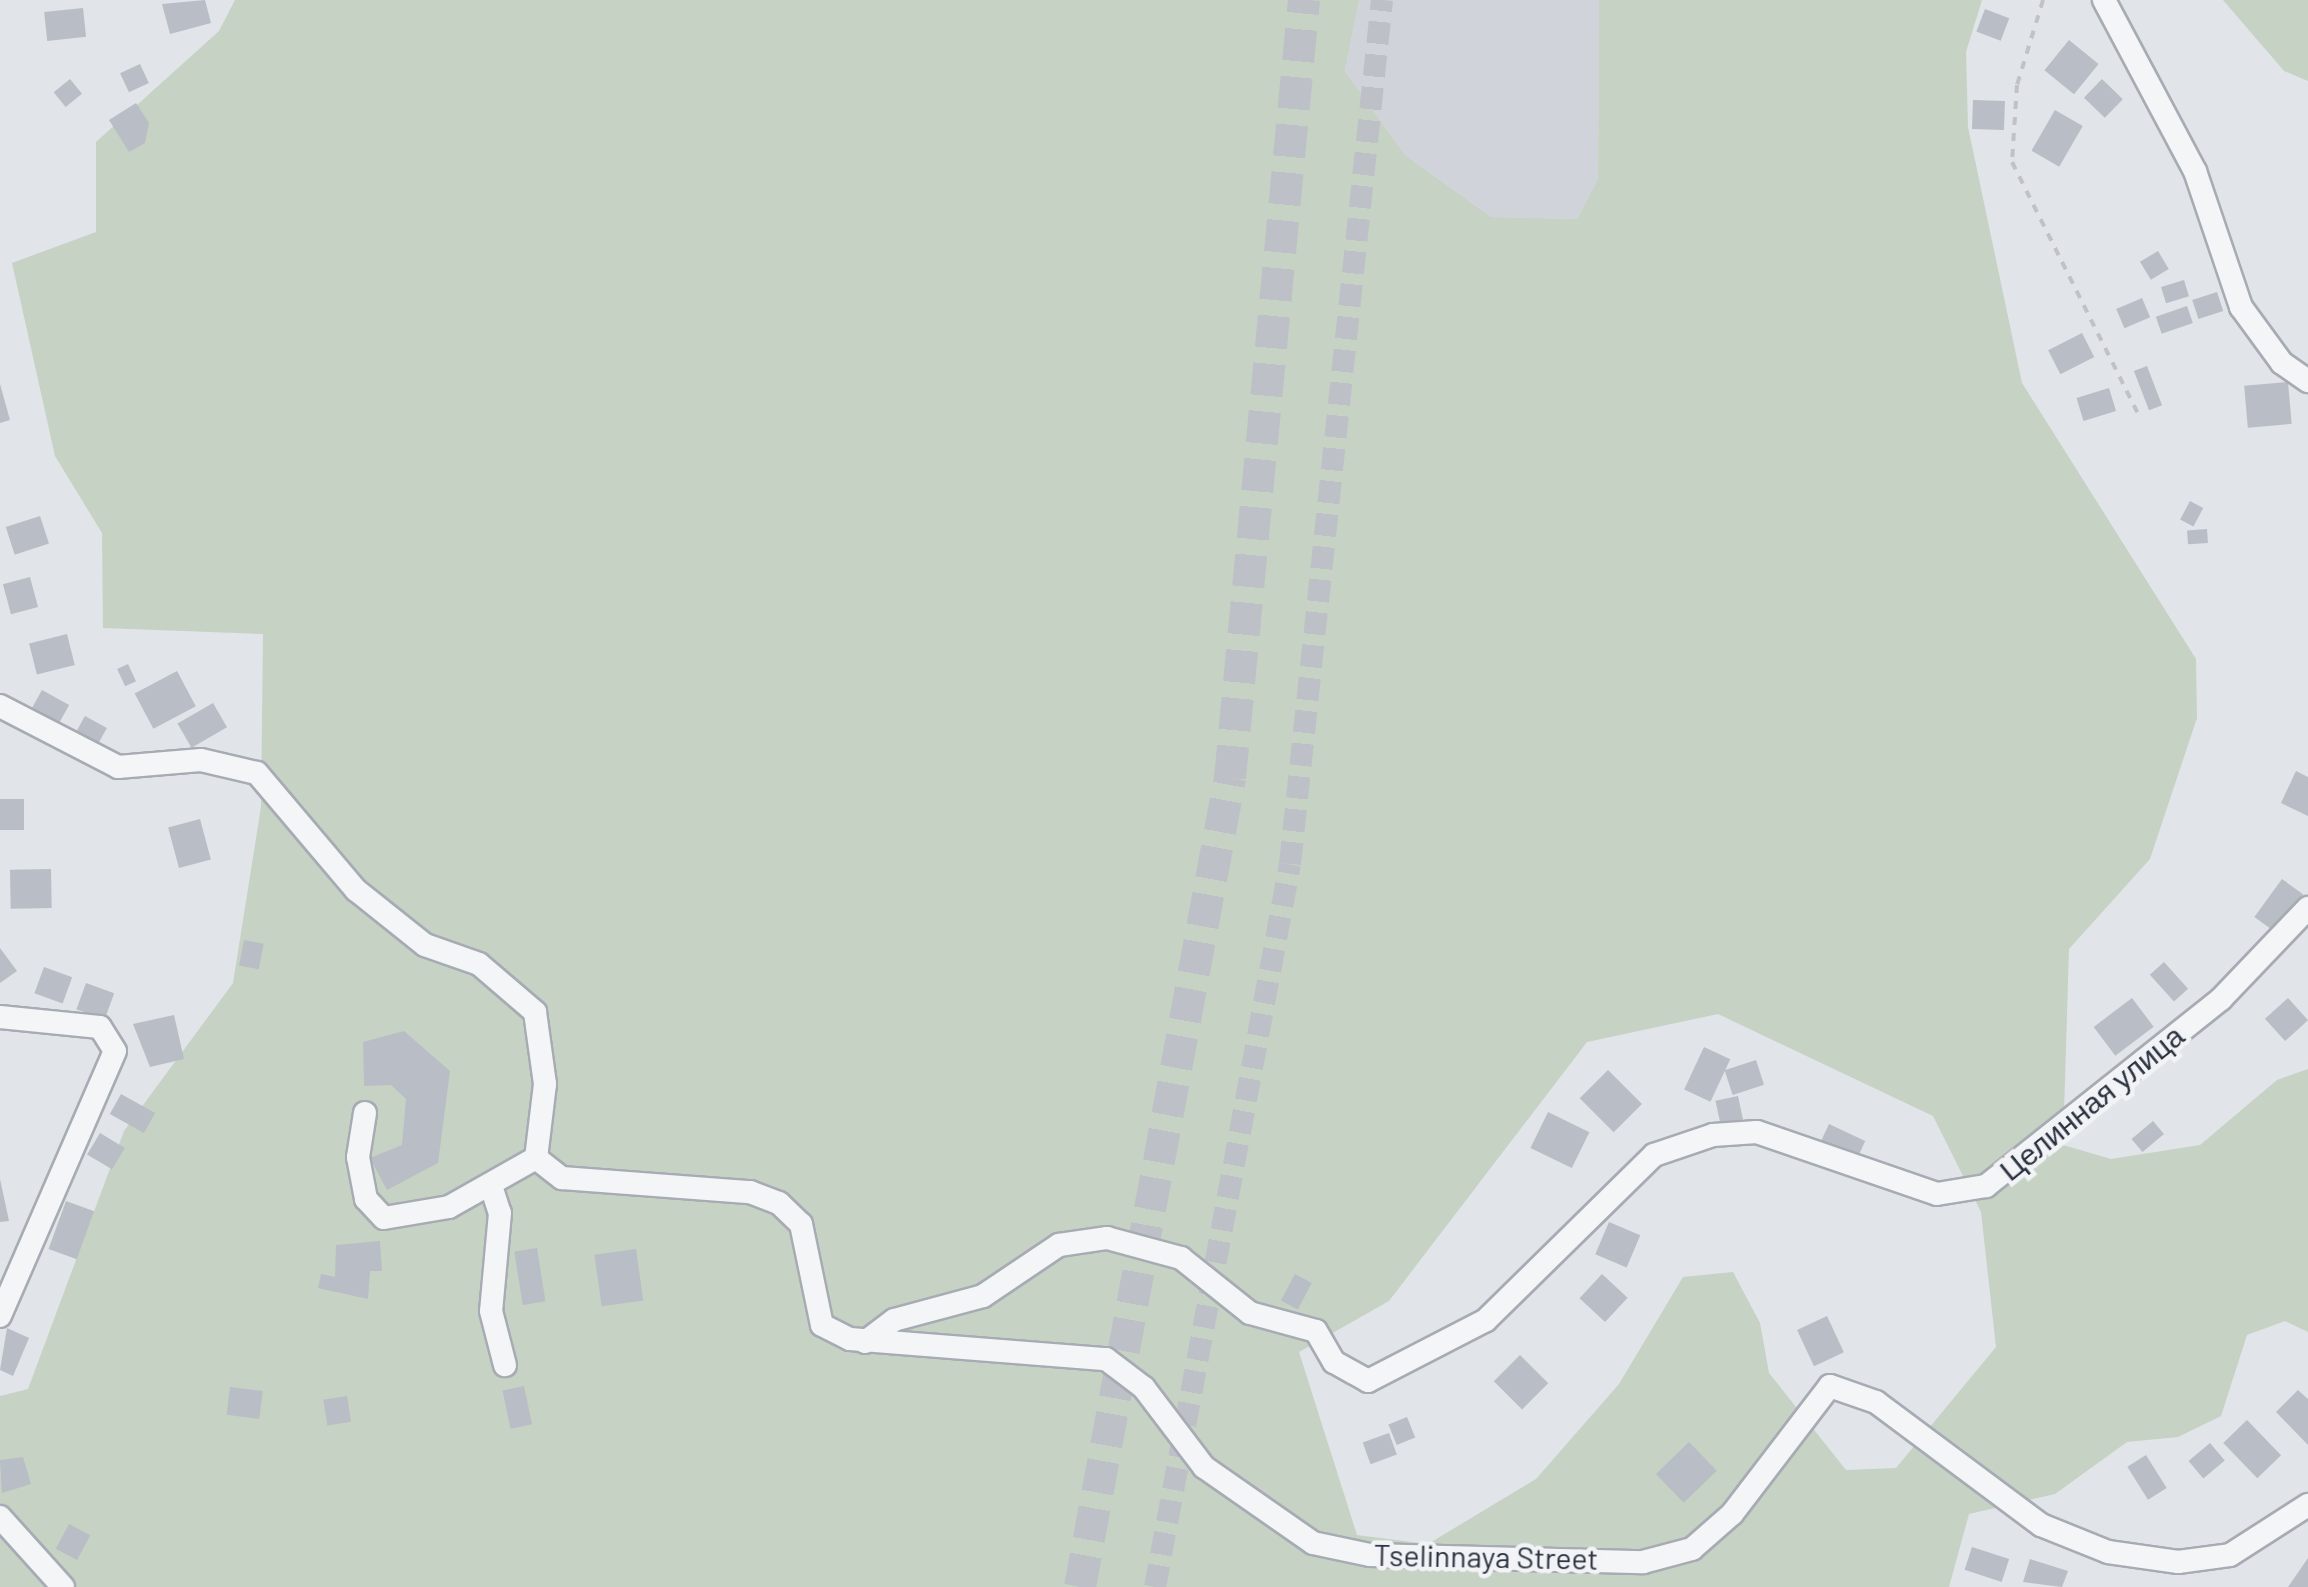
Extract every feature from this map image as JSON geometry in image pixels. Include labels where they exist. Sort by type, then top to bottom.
[{"type":"street","points":[[2104,0],[2195,172],[2241,307],[2282,363],[2308,382]]},
{"type":"street","points":[[0,706],[67,749],[118,767],[201,760],[257,773],[356,890],[425,945],[479,964],[522,996],[543,1042],[536,1158],[492,1189],[408,1220],[372,1212],[358,1157],[365,1113]]},
{"type":"street","name":"Целинная улица","points":[[865,1342],[894,1320],[983,1296],[1059,1245],[1107,1238],[1182,1258],[1250,1313],[1316,1331],[1352,1379],[1368,1381],[1486,1320],[1601,1198],[1654,1155],[1714,1136],[1757,1132],[1937,1194],[1986,1186],[2221,999],[2308,908]]},
{"type":"street","points":[[0,1018],[100,1027],[115,1050],[0,1316]]},
{"type":"street","name":"Tselinnaya Street","points":[[536,1158],[592,1184],[750,1192],[779,1203],[800,1224],[822,1324],[865,1342],[1106,1360],[1144,1388],[1204,1467],[1271,1519],[1314,1543],[1370,1556],[1643,1562],[1692,1548],[1732,1514],[1830,1386],[1876,1402],[1968,1480],[2041,1525],[2108,1552],[2178,1562],[2230,1555],[2308,1505]]},
{"type":"street","points":[[492,1189],[500,1213],[491,1311],[506,1365]]},
{"type":"street","points":[[0,1516],[63,1587]]},
{"type":"path","points":[[2043,0],[2017,85],[2012,162],[2137,412]]},
{"type":"shaded area","points":[[1359,0],[1599,0],[1598,179],[1577,219],[1491,217],[1405,155],[1345,71]]},
{"type":"green space","points":[[235,0],[1359,0],[1345,71],[1405,155],[1491,217],[1577,219],[1598,179],[1599,0],[1982,0],[1966,52],[1968,127],[2022,383],[2196,659],[2197,718],[2150,859],[2069,949],[2063,1145],[2111,1159],[2200,1145],[2277,1080],[2308,1069],[2308,1332],[2285,1321],[2247,1335],[2221,1416],[2178,1437],[2127,1442],[2055,1494],[1969,1514],[1949,1587],[0,1587],[0,1396],[28,1389],[124,1131],[233,983],[261,807],[263,634],[103,628],[102,533],[55,456],[12,263],[96,232],[96,142],[219,31]],"holes":[[[1718,1014],[1933,1116],[1981,1212],[1996,1347],[1896,1468],[1846,1470],[1769,1373],[1760,1323],[1733,1272],[1683,1277],[1619,1384],[1536,1479],[1428,1544],[1357,1535],[1299,1352],[1389,1301],[1587,1042]]]},
{"type":"green space","points":[[2223,0],[2308,0],[2308,81],[2284,71]]},
{"type":"building","points":[[205,0],[211,23],[170,34],[162,4]]},
{"type":"building","points":[[83,8],[86,37],[47,41],[44,12]]},
{"type":"building","points":[[1985,9],[2009,18],[2001,41],[1976,31]]},
{"type":"building","points":[[2069,40],[2099,64],[2074,94],[2044,70]]},
{"type":"building","points":[[140,64],[149,83],[129,92],[120,73]]},
{"type":"building","points":[[70,79],[82,94],[66,107],[54,92]]},
{"type":"building","points":[[2102,79],[2123,99],[2105,118],[2084,98]]},
{"type":"building","points":[[1973,100],[2005,101],[2004,130],[1972,129]]},
{"type":"building","points":[[136,103],[149,123],[145,143],[129,152],[109,120]]},
{"type":"building","points":[[2055,110],[2083,126],[2059,167],[2032,151]]},
{"type":"building","points":[[2158,251],[2169,269],[2151,280],[2140,262]]},
{"type":"building","points":[[2184,280],[2189,296],[2166,303],[2161,287]]},
{"type":"building","points":[[2217,292],[2223,311],[2198,319],[2192,300]]},
{"type":"building","points":[[2142,298],[2150,317],[2124,328],[2116,309]]},
{"type":"building","points":[[2187,306],[2193,323],[2162,334],[2156,317]]},
{"type":"building","points":[[2082,333],[2094,357],[2060,374],[2048,350]]},
{"type":"building","points":[[2147,366],[2162,405],[2149,410],[2134,371]]},
{"type":"building","points":[[2288,382],[2292,424],[2248,428],[2244,386]]},
{"type":"building","points":[[0,384],[10,420],[0,423]]},
{"type":"building","points":[[2109,388],[2116,411],[2084,421],[2076,398]]},
{"type":"building","points":[[2190,501],[2203,508],[2193,527],[2180,520]]},
{"type":"building","points":[[40,516],[49,544],[15,555],[6,527]]},
{"type":"building","points":[[2207,529],[2208,543],[2188,544],[2187,530]]},
{"type":"building","points":[[30,577],[38,607],[11,614],[3,584]]},
{"type":"building","points":[[67,634],[75,665],[37,674],[29,643]]},
{"type":"building","points":[[128,664],[136,681],[125,686],[117,669]]},
{"type":"building","points":[[177,671],[196,706],[153,729],[135,694]]},
{"type":"building","points":[[42,690],[69,705],[57,726],[30,711]]},
{"type":"building","points":[[213,703],[227,727],[191,748],[177,724]]},
{"type":"building","points":[[85,716],[107,728],[99,743],[77,731]]},
{"type":"building","points":[[2296,771],[2308,777],[2308,816],[2281,803]]},
{"type":"building","points":[[0,799],[24,799],[24,830],[0,830]]},
{"type":"building","points":[[200,819],[211,860],[179,868],[168,828]]},
{"type":"building","points":[[51,869],[52,908],[11,909],[10,870]]},
{"type":"building","points":[[2282,879],[2303,894],[2275,932],[2254,917]]},
{"type":"building","points":[[244,940],[264,944],[259,969],[239,966]]},
{"type":"building","points":[[0,948],[17,971],[0,983]]},
{"type":"building","points":[[2164,962],[2188,989],[2174,1001],[2150,975]]},
{"type":"building","points":[[44,967],[72,977],[63,1004],[34,993]]},
{"type":"building","points":[[86,983],[114,993],[105,1020],[76,1009]]},
{"type":"building","points":[[2132,998],[2154,1027],[2115,1056],[2094,1027]]},
{"type":"building","points":[[2288,998],[2308,1020],[2285,1041],[2265,1019]]},
{"type":"building","points":[[174,1015],[184,1059],[150,1067],[133,1024]]},
{"type":"building","points":[[404,1031],[450,1071],[438,1163],[387,1190],[370,1158],[402,1145],[406,1099],[391,1085],[364,1086],[363,1042]]},
{"type":"building","points":[[1704,1047],[1730,1059],[1710,1102],[1684,1090]]},
{"type":"building","points":[[1756,1060],[1764,1085],[1733,1095],[1725,1070]]},
{"type":"building","points":[[1608,1070],[1642,1104],[1614,1132],[1580,1098]]},
{"type":"building","points":[[121,1094],[155,1113],[144,1133],[110,1114]]},
{"type":"building","points":[[1738,1096],[1743,1119],[1720,1124],[1716,1101]]},
{"type":"building","points":[[1548,1112],[1589,1132],[1572,1168],[1530,1148]]},
{"type":"building","points":[[2153,1121],[2164,1134],[2142,1152],[2132,1139]]},
{"type":"building","points":[[1829,1124],[1865,1141],[1853,1167],[1817,1150]]},
{"type":"building","points":[[100,1133],[125,1148],[112,1169],[87,1154]]},
{"type":"building","points":[[0,1179],[9,1221],[0,1222]]},
{"type":"building","points":[[66,1201],[94,1211],[77,1259],[49,1249]]},
{"type":"building","points":[[1609,1222],[1640,1235],[1627,1268],[1595,1254]]},
{"type":"building","points":[[380,1241],[382,1271],[370,1271],[368,1299],[318,1288],[321,1274],[335,1277],[336,1245]]},
{"type":"building","points":[[537,1248],[545,1301],[523,1305],[514,1252]]},
{"type":"building","points":[[636,1249],[643,1300],[602,1306],[594,1255]]},
{"type":"building","points":[[1295,1274],[1312,1283],[1298,1309],[1281,1300]]},
{"type":"building","points":[[1602,1274],[1628,1298],[1605,1322],[1579,1298]]},
{"type":"building","points":[[1827,1316],[1844,1352],[1814,1366],[1797,1330]]},
{"type":"building","points":[[7,1328],[29,1338],[13,1376],[0,1370]]},
{"type":"building","points":[[1520,1355],[1548,1383],[1522,1409],[1494,1381]]},
{"type":"building","points":[[524,1386],[532,1424],[511,1429],[502,1391]]},
{"type":"building","points":[[230,1387],[263,1391],[259,1419],[227,1415]]},
{"type":"building","points":[[2298,1390],[2308,1399],[2308,1445],[2276,1412]]},
{"type":"building","points":[[347,1396],[351,1422],[327,1425],[323,1400]]},
{"type":"building","points":[[1407,1417],[1415,1437],[1397,1445],[1388,1424]]},
{"type":"building","points":[[2247,1420],[2281,1455],[2257,1478],[2223,1443]]},
{"type":"building","points":[[1389,1433],[1397,1455],[1371,1464],[1363,1443]]},
{"type":"building","points":[[1689,1442],[1717,1471],[1684,1503],[1656,1474]]},
{"type":"building","points":[[2210,1443],[2225,1461],[2203,1479],[2189,1461]]},
{"type":"building","points":[[2146,1455],[2167,1488],[2148,1500],[2127,1467]]},
{"type":"building","points":[[23,1457],[31,1484],[2,1493],[0,1460]]},
{"type":"building","points":[[69,1524],[90,1535],[77,1560],[56,1549]]},
{"type":"building","points":[[1972,1547],[2009,1559],[2002,1582],[1965,1570]]},
{"type":"building","points":[[2308,1558],[2308,1587],[2288,1587]]},
{"type":"building","points":[[2030,1559],[2068,1571],[2062,1587],[2023,1582]]},
{"type":"tunnel","points":[[1080,1587],[1230,778],[1304,0]]},
{"type":"tunnel","points":[[1155,1587],[1290,864],[1382,0]]}]
